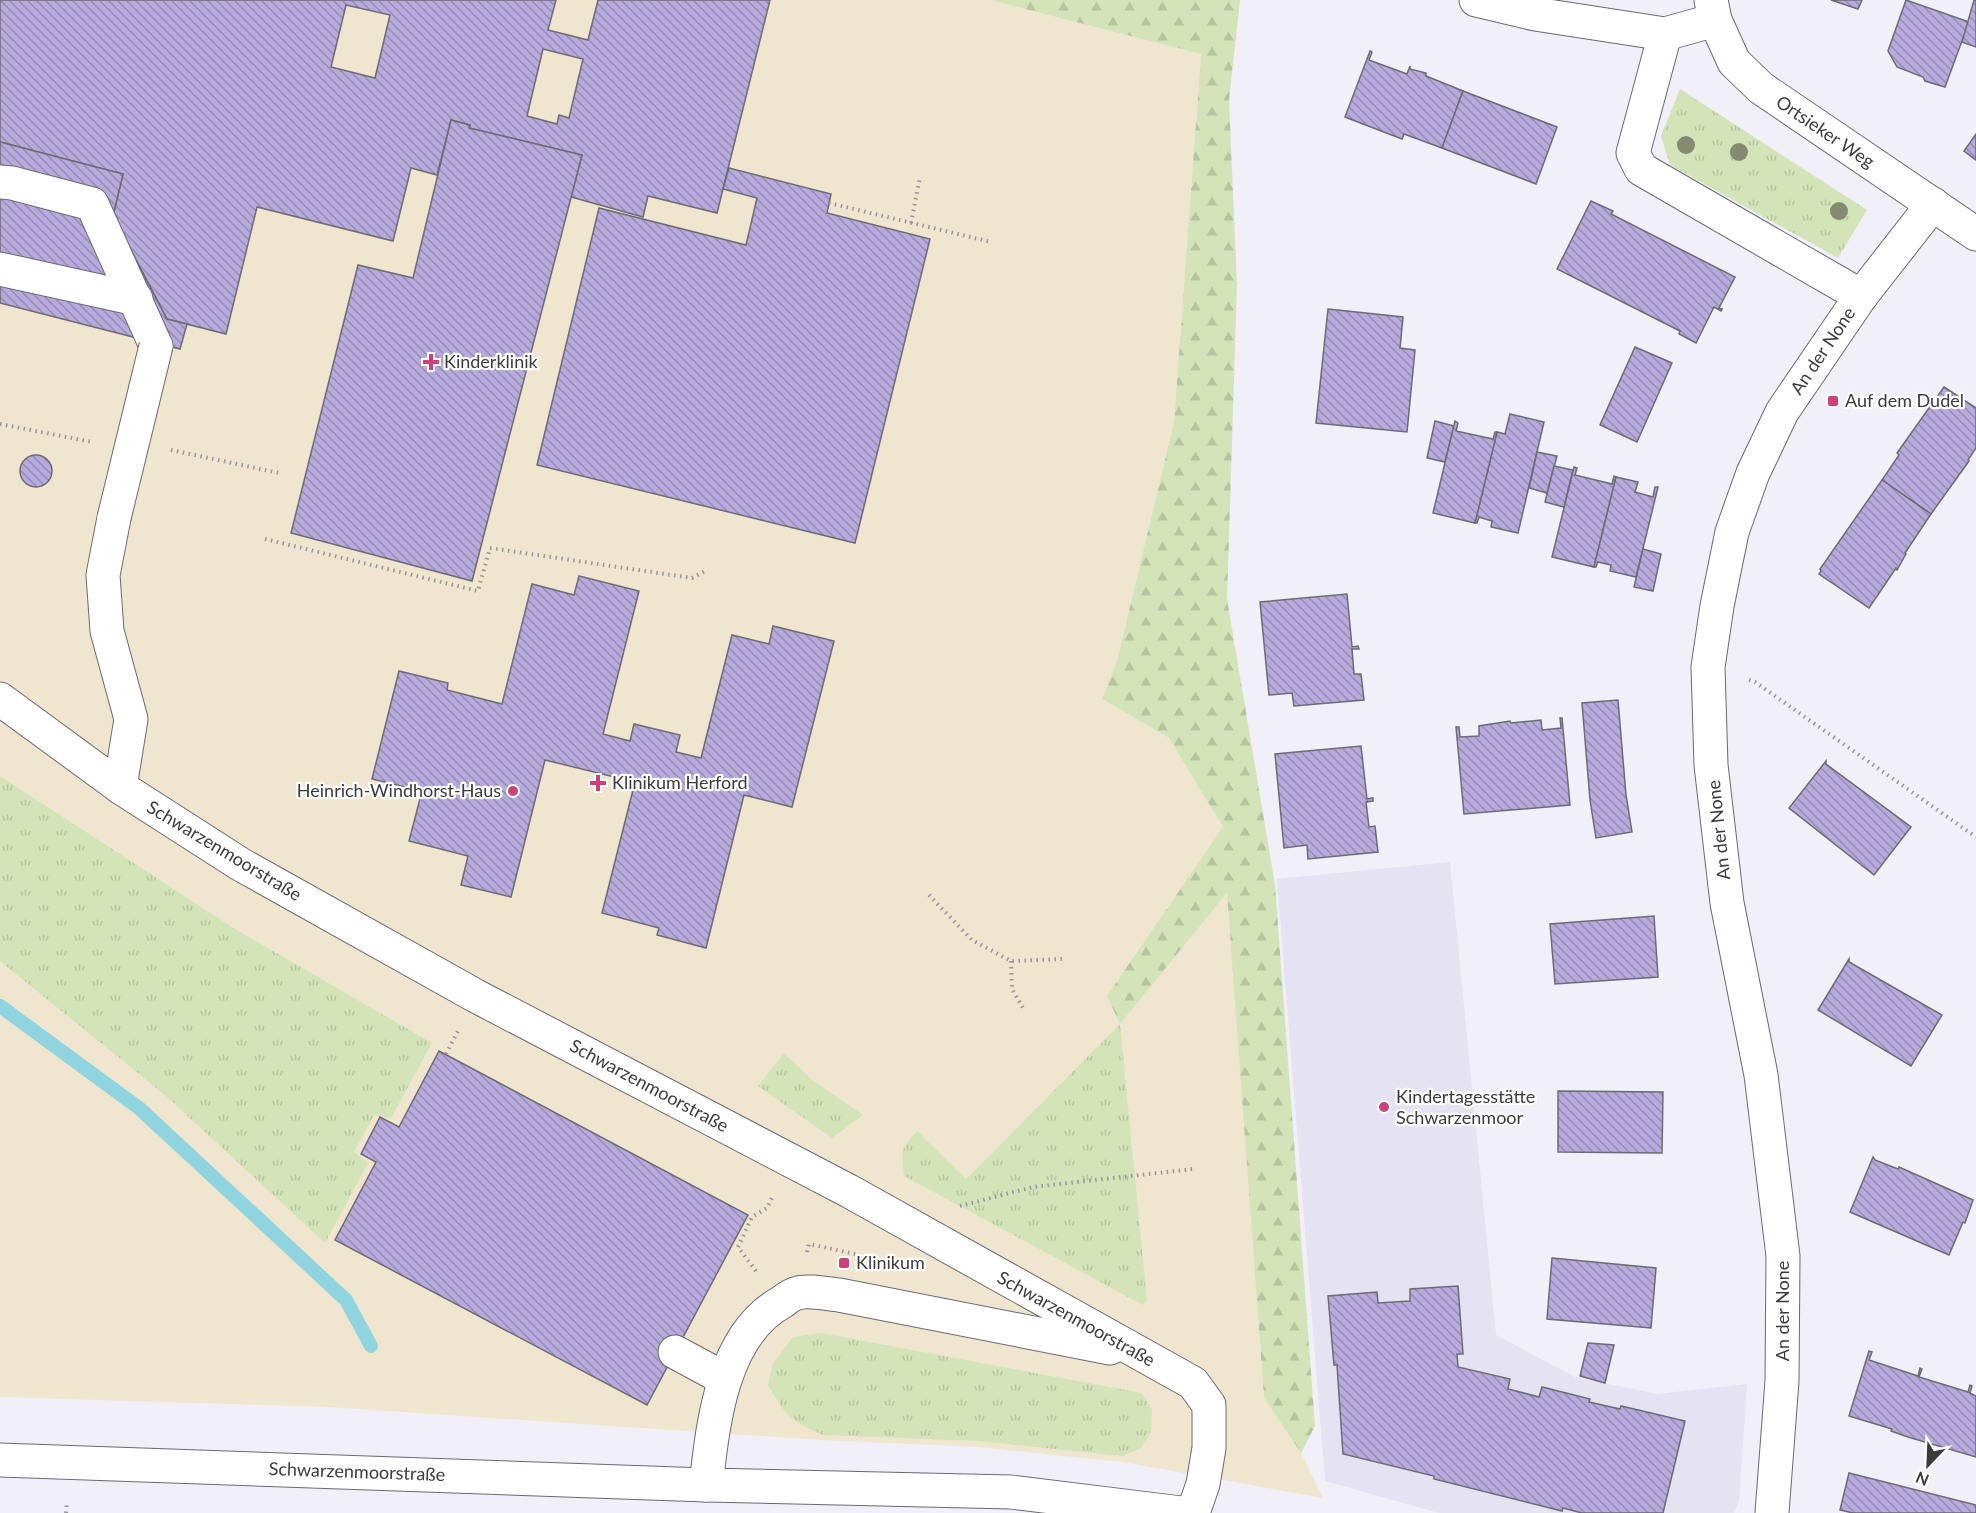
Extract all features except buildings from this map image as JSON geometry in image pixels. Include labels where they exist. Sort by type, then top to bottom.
[{"type":"street","points":[[1476,0],[1534,14],[1665,34],[1713,10]]},
{"type":"street","name":"Ortsieker Weg","points":[[1713,10],[1734,62],[1761,88],[1976,234]]},
{"type":"street","points":[[1665,34],[1634,153],[1641,169],[1861,296]]},
{"type":"street","points":[[0,182],[12,183],[92,204],[156,345],[114,518],[103,575],[107,631],[131,719],[120,787]]},
{"type":"street","name":"An der None","points":[[1772,1513],[1782,1381],[1783,1256],[1761,1075],[1727,903],[1711,765],[1708,667],[1717,606],[1732,532],[1753,472],[1782,412],[1861,296],[1933,204]]},
{"type":"street","points":[[0,269],[136,299]]},
{"type":"street","name":"Schwarzenmoorstraße","points":[[0,699],[120,787],[240,864],[456,985],[849,1191],[1193,1383],[1209,1405],[1209,1448],[1203,1484],[1193,1513]]},
{"type":"street","points":[[706,1485],[710,1443],[725,1379],[743,1336],[767,1310],[798,1292],[838,1295],[1138,1354]]},
{"type":"street","points":[[675,1352],[725,1379]]},
{"type":"street","name":"Schwarzenmoorstraße","points":[[0,1460],[706,1485],[1011,1492],[1181,1513]]},
{"type":"path","points":[[911,223],[920,177]]},
{"type":"path","points":[[829,203],[991,242]]},
{"type":"path","points":[[265,539],[478,591],[490,548],[692,578],[707,570]]},
{"type":"path","points":[[1708,667],[1755,682],[1976,837]]},
{"type":"path","points":[[928,895],[972,939],[1011,961],[1063,959]]},
{"type":"path","points":[[1011,961],[1012,990],[1023,1008]]},
{"type":"path","points":[[936,1240],[955,1208],[1033,1187],[1193,1169]]},
{"type":"path","points":[[752,1217],[738,1247],[757,1272],[767,1310]]},
{"type":"shaded area","name":"Klinikum Herford","points":[[0,0],[990,0],[1201,54],[1174,422],[1117,661],[1102,699],[1169,738],[1223,827],[1264,1398],[1301,1453],[1323,1498],[1123,1462],[978,1447],[820,1440],[329,1407],[0,1397]]},
{"type":"shaded area","name":"Kindertagesstätte Schwarzenmoor","points":[[1450,862],[1496,1335],[1575,1377],[1657,1394],[1747,1384],[1739,1501],[1734,1513],[1439,1513],[1325,1481],[1277,879]]},
{"type":"green space","points":[[990,0],[1240,0],[1229,101],[1237,285],[1227,599],[1275,885],[1315,1426],[1301,1453],[1264,1398],[1227,893],[1120,1024],[1107,996],[1223,827],[1169,738],[1102,699],[1117,661],[1174,422],[1201,54]]},
{"type":"green space","points":[[1680,89],[1867,210],[1838,258],[1670,165],[1661,136]]},
{"type":"green space","points":[[0,776],[235,929],[432,1043],[391,1118],[374,1115],[354,1152],[368,1163],[325,1243],[166,1096],[0,961]]},
{"type":"green space","points":[[1120,1024],[1147,1301],[1143,1305],[904,1176],[904,1147],[917,1131],[966,1179]]},
{"type":"green space","points":[[784,1053],[811,1079],[863,1115],[832,1138],[758,1086]]},
{"type":"green space","points":[[821,1333],[1142,1393],[1152,1410],[1151,1432],[1141,1448],[1123,1456],[978,1441],[823,1435],[803,1426],[789,1416],[768,1385],[773,1363],[793,1337]]},
{"type":"waterway","points":[[0,1006],[139,1108],[346,1300],[371,1346]]},
{"type":"place","name":"Kinderklinik","points":[[431,362]]},
{"type":"place","name":"Auf dem Dudel","points":[[1833,401]]},
{"type":"place","name":"Klinikum Herford","points":[[598,783]]},
{"type":"place","name":"Heinrich-Windhorst-Haus","points":[[513,791]]},
{"type":"place","name":"Kindertagesstätte Schwarzenmoor","points":[[1384,1107]]},
{"type":"place","name":"Klinikum","points":[[844,1263]]}]
